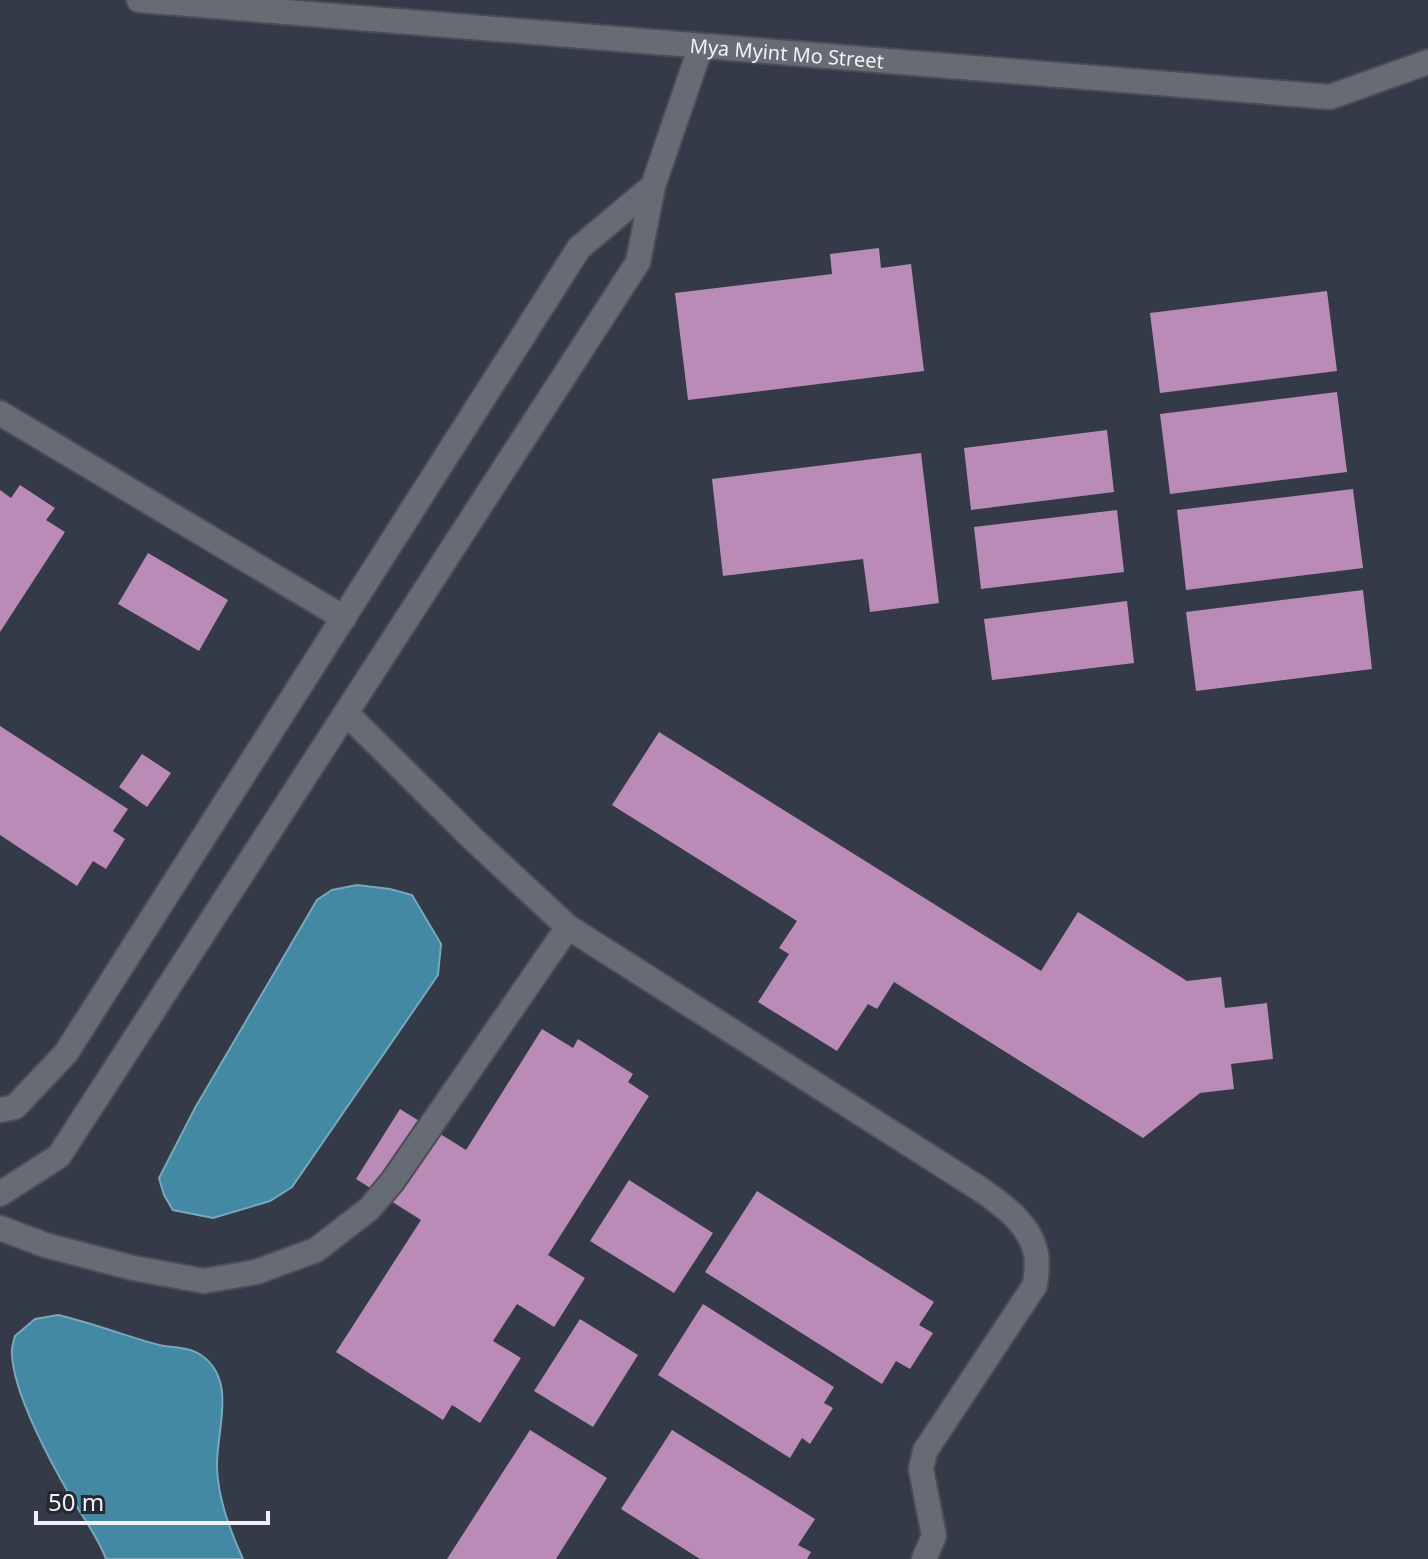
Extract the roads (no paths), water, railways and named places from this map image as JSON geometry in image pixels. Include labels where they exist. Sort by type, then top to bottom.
[{"type":"street","name":"Mya Myint Mo Street","points":[[139,0],[1330,97],[1428,62]]},
{"type":"street","points":[[0,1194],[59,1156],[638,262],[653,186],[701,46]]},
{"type":"street","points":[[0,1110],[15,1107],[66,1053],[579,248],[653,186]]},
{"type":"street","points":[[0,413],[344,618]]},
{"type":"street","points":[[346,713],[473,839],[568,927],[980,1189],[1005,1207],[1028,1230],[1037,1255],[1035,1285],[925,1451],[921,1469],[934,1536],[924,1559]]},
{"type":"street","points":[[0,1228],[45,1245],[133,1268],[204,1281],[256,1272],[316,1250],[369,1209],[392,1182],[568,927]]},
{"type":"water","points":[[357,885],[412,895],[441,944],[438,975],[292,1187],[270,1201],[213,1218],[173,1210],[159,1178],[195,1108],[317,900],[332,890]]},
{"type":"water","points":[[58,1315],[159,1345],[192,1350],[212,1365],[222,1391],[217,1464],[219,1488],[243,1559],[106,1559],[44,1448],[26,1408],[14,1370],[12,1352],[15,1336],[35,1319]]}]
